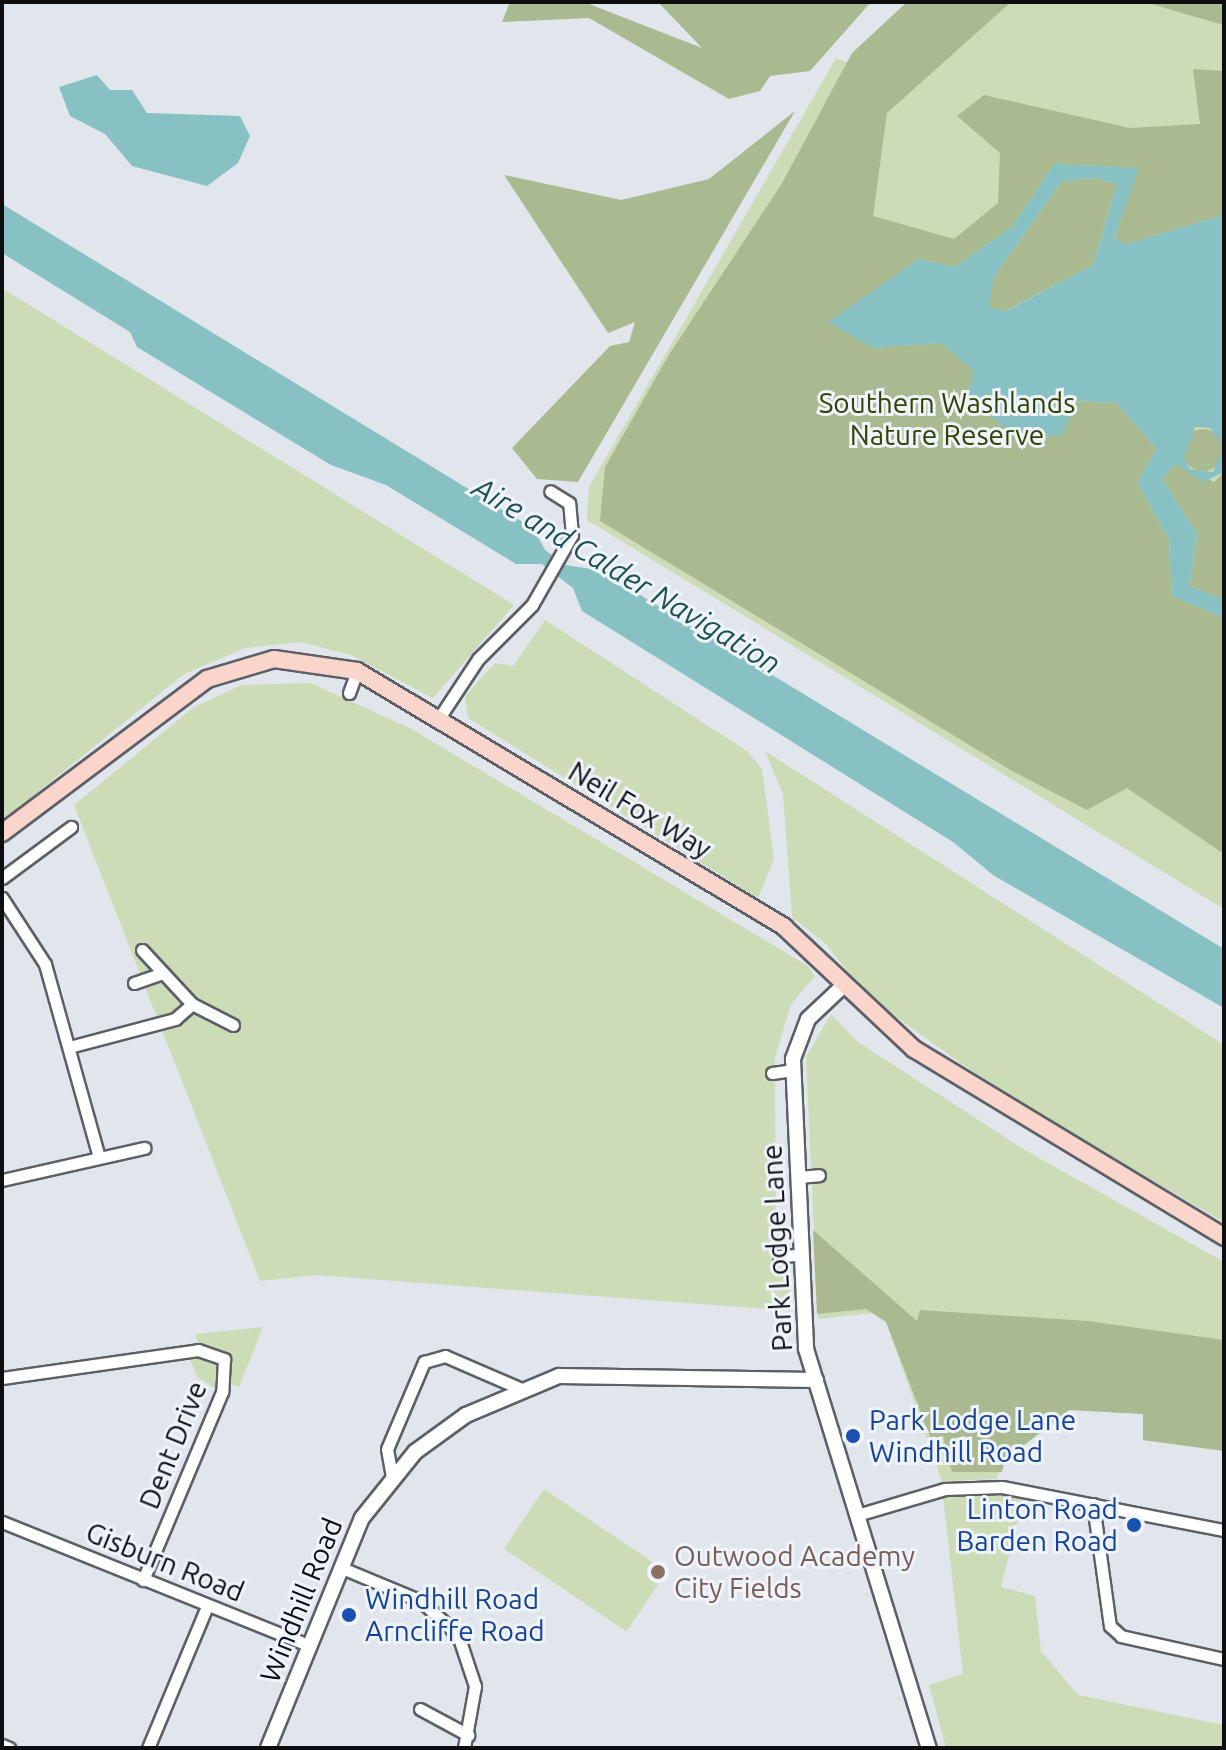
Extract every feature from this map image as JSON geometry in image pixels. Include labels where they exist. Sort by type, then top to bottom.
[{"type":"main road","name":"Neil Fox Way","points":[[2,833],[207,679],[284,659],[357,671],[784,927],[885,1027],[963,1082],[1224,1237]]},
{"type":"street","points":[[439,718],[472,666],[545,581],[567,545],[573,512],[550,491]]},
{"type":"street","points":[[349,693],[357,671]]},
{"type":"street","points":[[2,878],[71,827]]},
{"type":"street","points":[[2,898],[45,964],[73,1046],[99,1158]]},
{"type":"street","points":[[142,950],[160,974],[192,1004],[233,1025]]},
{"type":"street","points":[[134,983],[160,974]]},
{"type":"street","name":"Park Lodge Lane","points":[[843,986],[804,1026],[793,1070],[806,1349],[929,1748]]},
{"type":"street","points":[[73,1046],[175,1019],[192,1004]]},
{"type":"street","points":[[772,1073],[793,1070]]},
{"type":"street","points":[[2,1180],[144,1148]]},
{"type":"street","points":[[798,1177],[819,1175]]},
{"type":"street","points":[[779,1256],[801,1255]]},
{"type":"street","name":"Dent Drive","points":[[2,1378],[198,1350],[224,1359],[222,1392],[143,1580]]},
{"type":"street","points":[[392,1477],[387,1449],[424,1362],[445,1356],[519,1388]]},
{"type":"street","name":"Windhill Road","points":[[268,1748],[362,1518],[392,1477],[466,1415],[519,1388],[596,1374],[816,1380]]},
{"type":"street","points":[[857,1515],[970,1486],[1093,1504],[1224,1530]]},
{"type":"street","points":[[1093,1504],[1110,1626],[1121,1636],[1224,1659]]},
{"type":"street","name":"Gisburn Road","points":[[2,1522],[310,1646]]},
{"type":"street","points":[[342,1568],[421,1601],[458,1635],[475,1686],[464,1748]]},
{"type":"street","points":[[148,1748],[207,1606]]},
{"type":"street","points":[[420,1709],[468,1735]]},
{"type":"street","points":[[2,1745],[9,1748]]},
{"type":"green space","points":[[510,2],[584,2],[702,48],[658,2],[871,2],[810,71],[770,76],[760,91],[729,99],[589,18],[502,22]]},
{"type":"green space","name":"Southern Washlands Nature Reserve","points":[[907,2],[1011,2],[887,113],[873,216],[954,239],[998,203],[1000,153],[957,116],[984,95],[1130,128],[1200,124],[1193,69],[1224,71],[1224,215],[1126,244],[1114,239],[1138,168],[1054,164],[1012,227],[955,267],[919,259],[829,322],[873,348],[941,343],[975,371],[1074,401],[1116,403],[1157,449],[1137,482],[1169,540],[1172,596],[1224,618],[1224,854],[1127,788],[1087,810],[1012,771],[600,521],[605,467],[670,353],[781,185],[852,53]]},
{"type":"green space","name":"Southern Washlands Nature Reserve","points":[[955,2],[1224,2],[1224,909],[587,520],[589,487],[836,58],[864,69]]},
{"type":"green space","points":[[1146,2],[1224,2],[1224,25],[1178,12]]},
{"type":"green space","points":[[795,111],[578,482],[537,479],[512,448],[610,346],[629,342],[635,322],[608,333],[504,175],[621,200],[709,179]]},
{"type":"green space","points":[[1093,178],[1117,184],[1093,265],[1005,311],[988,307],[994,277],[1061,182]]},
{"type":"green space","points":[[2,288],[514,605],[433,698],[351,655],[301,642],[245,648],[184,674],[2,821]]},
{"type":"green space","points":[[1203,429],[1218,435],[1224,450],[1218,465],[1203,471],[1188,465],[1182,450],[1188,435]]},
{"type":"green space","points":[[1176,464],[1214,482],[1224,472],[1224,600],[1190,586],[1197,534],[1162,478]]},
{"type":"green space","points":[[545,620],[747,751],[762,769],[774,859],[758,898],[468,718],[465,696],[495,663],[513,666]]},
{"type":"green space","points":[[310,683],[410,728],[808,966],[815,976],[791,1004],[775,1058],[776,1263],[788,1275],[793,1311],[316,1275],[260,1281],[74,805],[194,707],[242,685]]},
{"type":"green space","points":[[765,751],[1224,1045],[1224,1222],[1004,1094],[867,996],[826,944],[792,917],[783,794]]},
{"type":"green space","points":[[831,1014],[858,1042],[1025,1150],[1224,1262],[1224,1451],[1143,1440],[1143,1414],[1069,1410],[1005,1460],[996,1479],[942,1481],[886,1322],[872,1313],[818,1319],[806,1057]]},
{"type":"green space","points":[[813,1230],[917,1321],[920,1310],[1088,1321],[1224,1340],[1224,1451],[1143,1440],[1143,1414],[1069,1410],[1005,1460],[1002,1472],[952,1472],[943,1436],[931,1439],[886,1322],[866,1309],[817,1314]]},
{"type":"green space","points":[[263,1327],[239,1387],[225,1382],[222,1392],[197,1377],[187,1351],[198,1349],[196,1334]]},
{"type":"green space","points":[[544,1489],[667,1572],[626,1631],[504,1549]]},
{"type":"green space","points":[[1001,1493],[1023,1498],[1001,1587],[1035,1596],[1041,1651],[1078,1695],[1224,1725],[1224,1748],[946,1748],[929,1685],[963,1674],[943,1496]]},
{"type":"water","points":[[97,75],[110,90],[132,90],[147,113],[240,116],[250,136],[238,163],[207,186],[132,166],[105,134],[70,116],[59,87]]},
{"type":"water","points":[[1054,164],[1139,168],[1114,238],[1126,244],[1224,215],[1224,445],[1224,472],[1203,482],[1176,464],[1162,478],[1197,534],[1190,586],[1224,600],[1224,618],[1172,596],[1169,540],[1137,482],[1157,449],[1116,403],[1075,401],[1063,435],[1014,437],[968,394],[974,371],[941,343],[873,348],[828,322],[919,259],[955,267],[1012,227]],"holes":[[[1093,178],[1117,184],[1093,265],[1006,311],[989,307],[994,277],[1061,182]],[[1195,427],[1210,428],[1224,445],[1213,472],[1190,469],[1184,458]]]},
{"type":"water","points":[[2,204],[534,529],[545,550],[565,565],[599,570],[1224,949],[1224,1008],[993,875],[953,842],[582,611],[573,588],[542,564],[516,564],[386,485],[331,465],[137,347],[130,332],[2,253]]},
{"type":"place","name":"Park Lodge Lane Windhill Road","points":[[853,1436]]},
{"type":"place","name":"Linton Road Barden Road","points":[[1134,1525]]},
{"type":"place","name":"Outwood Academy City Fields","points":[[658,1572]]},
{"type":"place","name":"Windhill Road Arncliffe Road","points":[[349,1615]]},
{"type":"water label","name":"Aire and Calder Navigation","points":[[627,575]]}]
